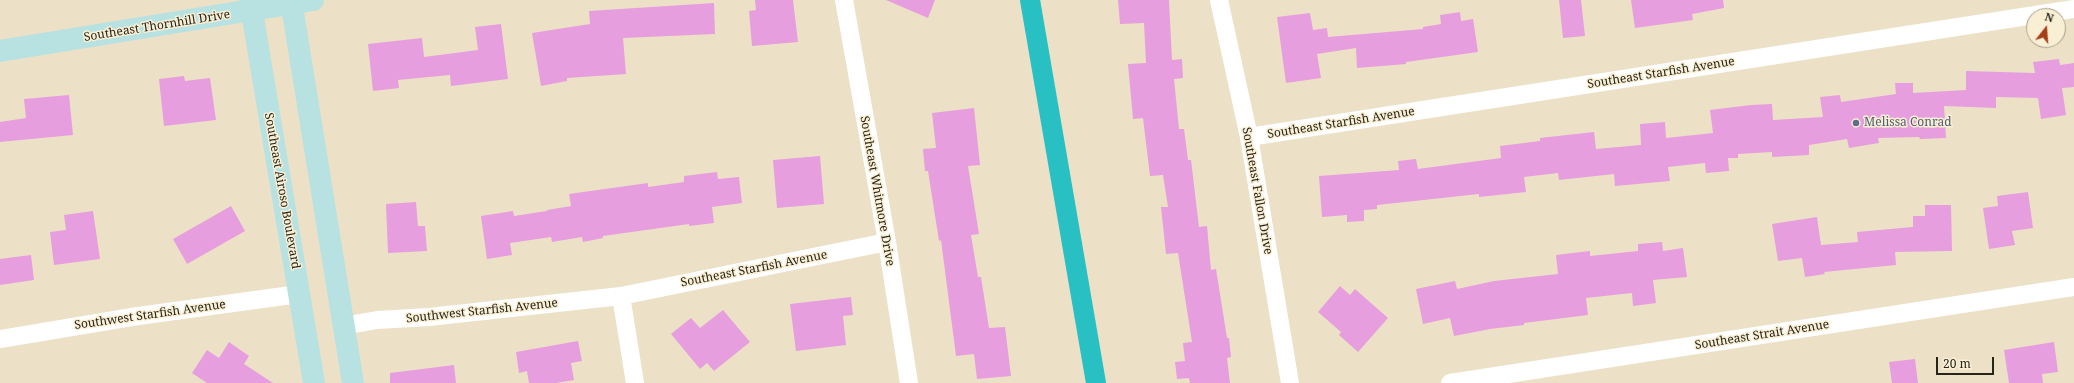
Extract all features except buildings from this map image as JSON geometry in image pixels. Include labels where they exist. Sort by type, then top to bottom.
[{"type":"main road","name":"Southeast Thornhill Drive","points":[[0,51],[251,6],[313,0]]},
{"type":"main road","points":[[291,2],[353,383]]},
{"type":"main road","name":"Southeast Airoso Boulevard","points":[[251,6],[314,383]]},
{"type":"street","name":"Southeast Whitmore Drive","points":[[844,0],[887,242],[909,383]]},
{"type":"street","name":"Southeast Fallon Drive","points":[[1219,0],[1249,137],[1290,383]]},
{"type":"street","name":"Southeast Starfish Avenue","points":[[1249,137],[2074,9]]},
{"type":"street","name":"Southeast Starfish Avenue","points":[[621,296],[887,242]]},
{"type":"street","name":"Southeast Strait Avenue","points":[[1450,383],[2074,287]]},
{"type":"street","name":"Southwest Starfish Avenue","points":[[0,338],[138,316],[299,294]]},
{"type":"street","name":"Southwest Starfish Avenue","points":[[343,326],[377,320],[429,317],[621,296]]},
{"type":"street","points":[[621,296],[635,383]]},
{"type":"waterway","points":[[1030,0],[1096,383]]},
{"type":"place","name":"Melissa Conrad","points":[[1856,123]]}]
